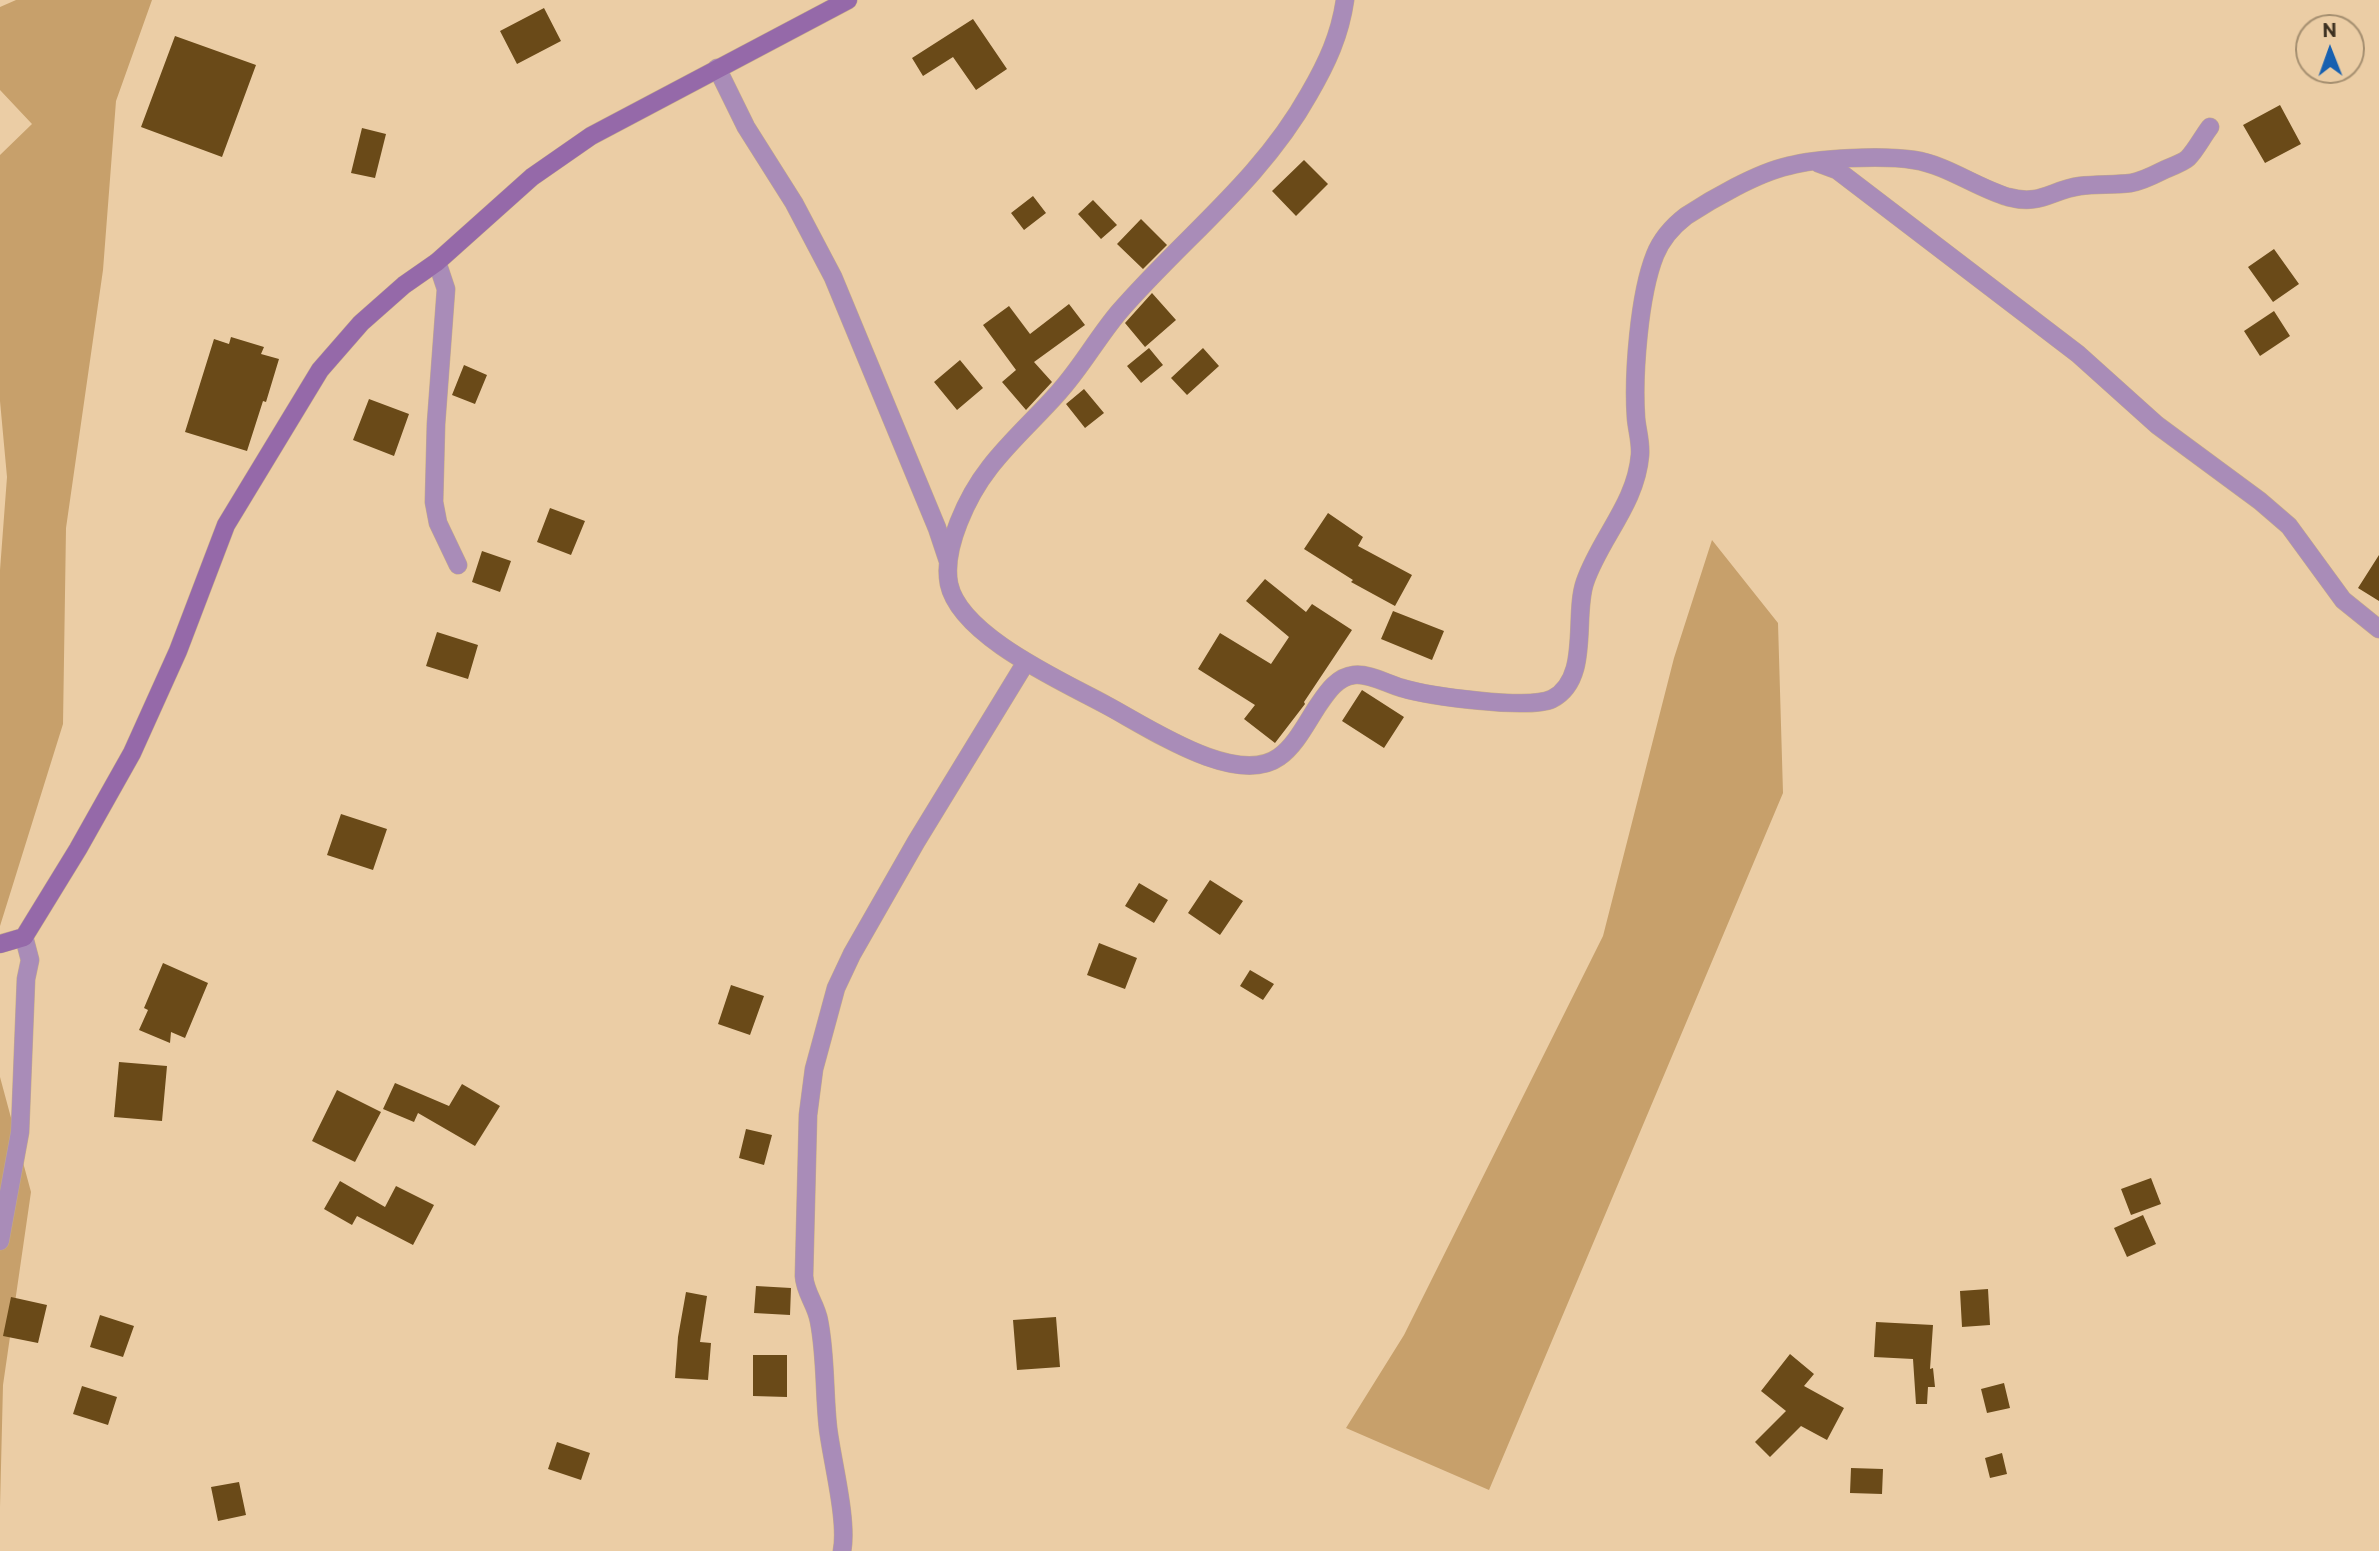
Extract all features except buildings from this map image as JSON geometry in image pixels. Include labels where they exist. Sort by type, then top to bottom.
[{"type":"street","points":[[0,944],[24,937],[78,849],[132,753],[178,651],[226,525],[320,370],[360,323],[404,285],[437,262],[532,177],[591,136],[848,0]]},
{"type":"street","points":[[948,561],[963,515],[989,468],[1063,388],[1119,313],[1271,153],[1297,116],[1331,53],[1341,25],[1345,0]]},
{"type":"street","points":[[717,68],[746,127],[794,203],[833,277],[937,528],[948,561],[950,587],[961,607],[992,641],[1026,662],[1194,752],[1230,764],[1255,767],[1278,758],[1296,739],[1327,692],[1342,678],[1358,674],[1406,690],[1511,704],[1551,699],[1563,690],[1572,678],[1577,663],[1584,583],[1630,497],[1640,460],[1636,376],[1642,312],[1653,260],[1657,248],[1673,227],[1685,217],[1750,180],[1786,166],[1886,158],[1919,160],[2005,196],[2040,200],[2074,186],[2138,183],[2186,160],[2210,127]]},
{"type":"street","points":[[1814,162],[1837,170],[2078,354],[2157,425],[2260,501],[2289,526],[2343,600],[2379,629]]},
{"type":"street","points":[[437,262],[446,289],[436,424],[434,502],[438,523],[458,565]]},
{"type":"street","points":[[842,1551],[843,1527],[828,1428],[820,1326],[816,1308],[805,1290],[804,1276],[808,1115],[814,1069],[836,988],[852,954],[916,842],[1026,662]]},
{"type":"street","points":[[0,1241],[20,1132],[26,979],[30,960],[24,937]]},
{"type":"shaded area","points":[[16,0],[152,0],[116,101],[103,270],[66,528],[63,724],[0,926],[0,570],[7,477],[0,401],[0,155],[32,124],[0,90],[0,7]]},
{"type":"shaded area","points":[[1712,540],[1778,623],[1783,793],[1489,1490],[1346,1428],[1404,1335],[1603,936],[1674,658]]},
{"type":"shaded area","points":[[0,1077],[31,1192],[3,1385],[0,1507]]}]
